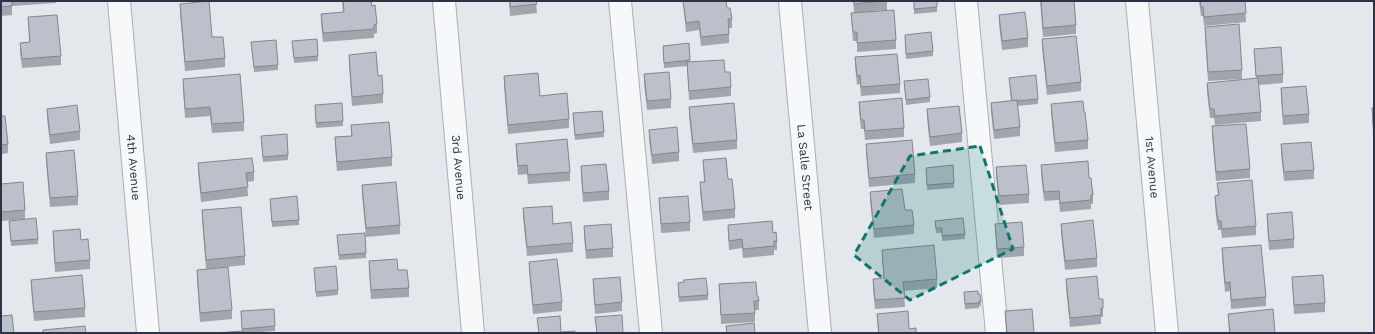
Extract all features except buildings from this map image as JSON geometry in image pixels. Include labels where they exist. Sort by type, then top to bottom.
[{"type":"street","name":"4th Avenue","points":[[119,1],[148,333]]},
{"type":"street","name":"3rd Avenue","points":[[444,1],[473,333]]},
{"type":"street","points":[[620,1],[651,333]]},
{"type":"street","name":"La Salle Street","points":[[790,1],[820,333]]},
{"type":"street","points":[[966,1],[997,333]]},
{"type":"street","name":"1st Avenue","points":[[1137,1],[1167,333]]},
{"type":"highlighted area","points":[[980,146],[1013,249],[910,300],[854,255],[910,156]]}]
